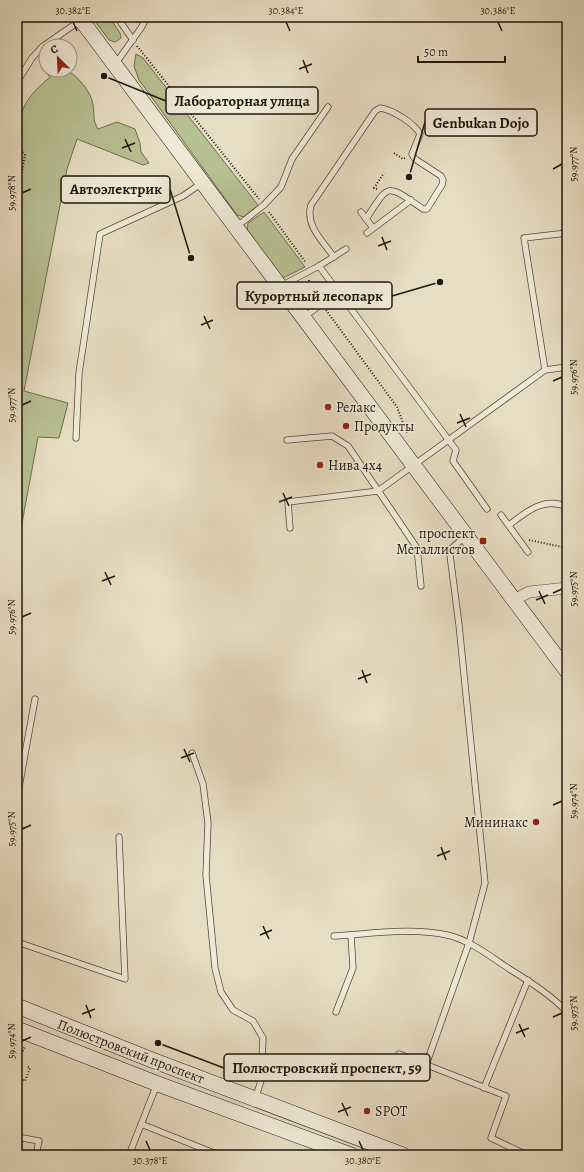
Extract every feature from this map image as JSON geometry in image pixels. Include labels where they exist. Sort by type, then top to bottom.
[{"type":"street","points":[[80,19],[567,671]]},
{"type":"street","points":[[514,600],[529,592],[567,588]]},
{"type":"street","name":"Полюстровский проспект","points":[[17,1006],[403,1155]]},
{"type":"street","name":"Полюстровский проспект","points":[[17,1029],[158,1084],[350,1155]]},
{"type":"street","points":[[76,1051],[83,1032]]},
{"type":"lane","points":[[117,17],[133,40]]},
{"type":"lane","points":[[115,64],[133,40],[147,17]]},
{"type":"lane","points":[[17,82],[32,58],[42,46],[80,19]]},
{"type":"lane","points":[[236,227],[264,205],[281,187],[292,159],[328,107]]},
{"type":"lane","points":[[334,257],[314,230],[308,213],[311,205],[375,111],[380,108],[386,109],[417,128],[420,134],[412,154],[415,159],[441,176],[443,180],[442,185],[426,209],[396,191],[389,190],[383,193],[366,220]]},
{"type":"lane","points":[[76,438],[79,373],[100,234],[183,196],[203,182]]},
{"type":"lane","points":[[367,233],[410,200]]},
{"type":"lane","points":[[361,212],[372,228]]},
{"type":"lane","points":[[545,370],[524,238],[567,233]]},
{"type":"lane","points":[[280,286],[319,266],[346,248]]},
{"type":"lane","points":[[319,266],[456,450],[453,461],[487,509]]},
{"type":"lane","points":[[304,317],[338,292]]},
{"type":"lane","points":[[290,528],[288,502],[378,491],[413,464],[545,370],[567,367]]},
{"type":"lane","points":[[287,440],[332,436],[341,440],[348,446],[417,548],[421,586]]},
{"type":"lane","points":[[509,525],[538,505],[551,503],[567,507]]},
{"type":"lane","points":[[501,515],[528,552]]},
{"type":"lane","points":[[426,1064],[469,943],[485,884],[459,625],[450,556],[452,548],[466,535]]},
{"type":"lane","points":[[17,798],[35,698]]},
{"type":"lane","points":[[192,753],[203,784],[208,823],[206,875],[215,968],[221,992],[233,1010],[253,1021],[263,1038],[262,1081],[255,1099]]},
{"type":"lane","points":[[17,942],[125,979],[119,837]]},
{"type":"lane","points":[[334,936],[422,931],[448,935],[469,943],[528,980],[567,1012]]},
{"type":"lane","points":[[336,1012],[353,968],[351,935]]},
{"type":"lane","points":[[484,1088],[528,980]]},
{"type":"lane","points":[[399,1054],[506,1096],[491,1138],[527,1155]]},
{"type":"lane","points":[[129,1155],[158,1084]]},
{"type":"lane","points":[[141,1124],[219,1155]]},
{"type":"lane","points":[[17,1137],[38,1141],[36,1155]]},
{"type":"path","points":[[133,40],[264,205],[311,270],[308,285],[397,407],[408,436]]},
{"type":"path","points":[[17,145],[25,155],[17,198]]},
{"type":"path","points":[[376,184],[384,173]]},
{"type":"path","points":[[517,537],[567,548]]},
{"type":"path","points":[[17,1065],[25,1046]]},
{"type":"path","points":[[17,1078],[25,1081],[30,1068],[27,1066]]},
{"type":"green space","points":[[92,17],[109,17],[120,33],[121,38],[115,42],[109,40]]},
{"type":"green space","points":[[136,54],[143,58],[258,205],[244,217],[237,215],[139,80],[134,66]]},
{"type":"green space","points":[[49,78],[77,78],[90,95],[94,109],[94,120],[98,129],[117,122],[135,129],[140,143],[141,152],[149,163],[143,165],[77,139],[67,169],[24,391],[68,403],[59,438],[38,437],[17,550],[17,132],[24,107],[37,89]]},
{"type":"green space","points":[[264,212],[305,267],[281,279],[247,232],[248,223]]},
{"type":"place","name":"Лабораторная улица","points":[[104,76]]},
{"type":"place","name":"Genbukan Dojo","points":[[409,177]]},
{"type":"place","name":"Автоэлектрик","points":[[191,258]]},
{"type":"place","name":"Курортный лесопарк","points":[[440,282]]},
{"type":"place","name":"Релакс","points":[[328,407]]},
{"type":"place","name":"Продукты","points":[[346,426]]},
{"type":"place","name":"Нива 4х4","points":[[320,465]]},
{"type":"place","name":"проспект Металлистов","points":[[483,541]]},
{"type":"place","name":"Мининакс","points":[[536,822]]},
{"type":"place","name":"Полюстровский проспект, 59","points":[[158,1043]]},
{"type":"place","name":"SPOT","points":[[367,1111]]}]
